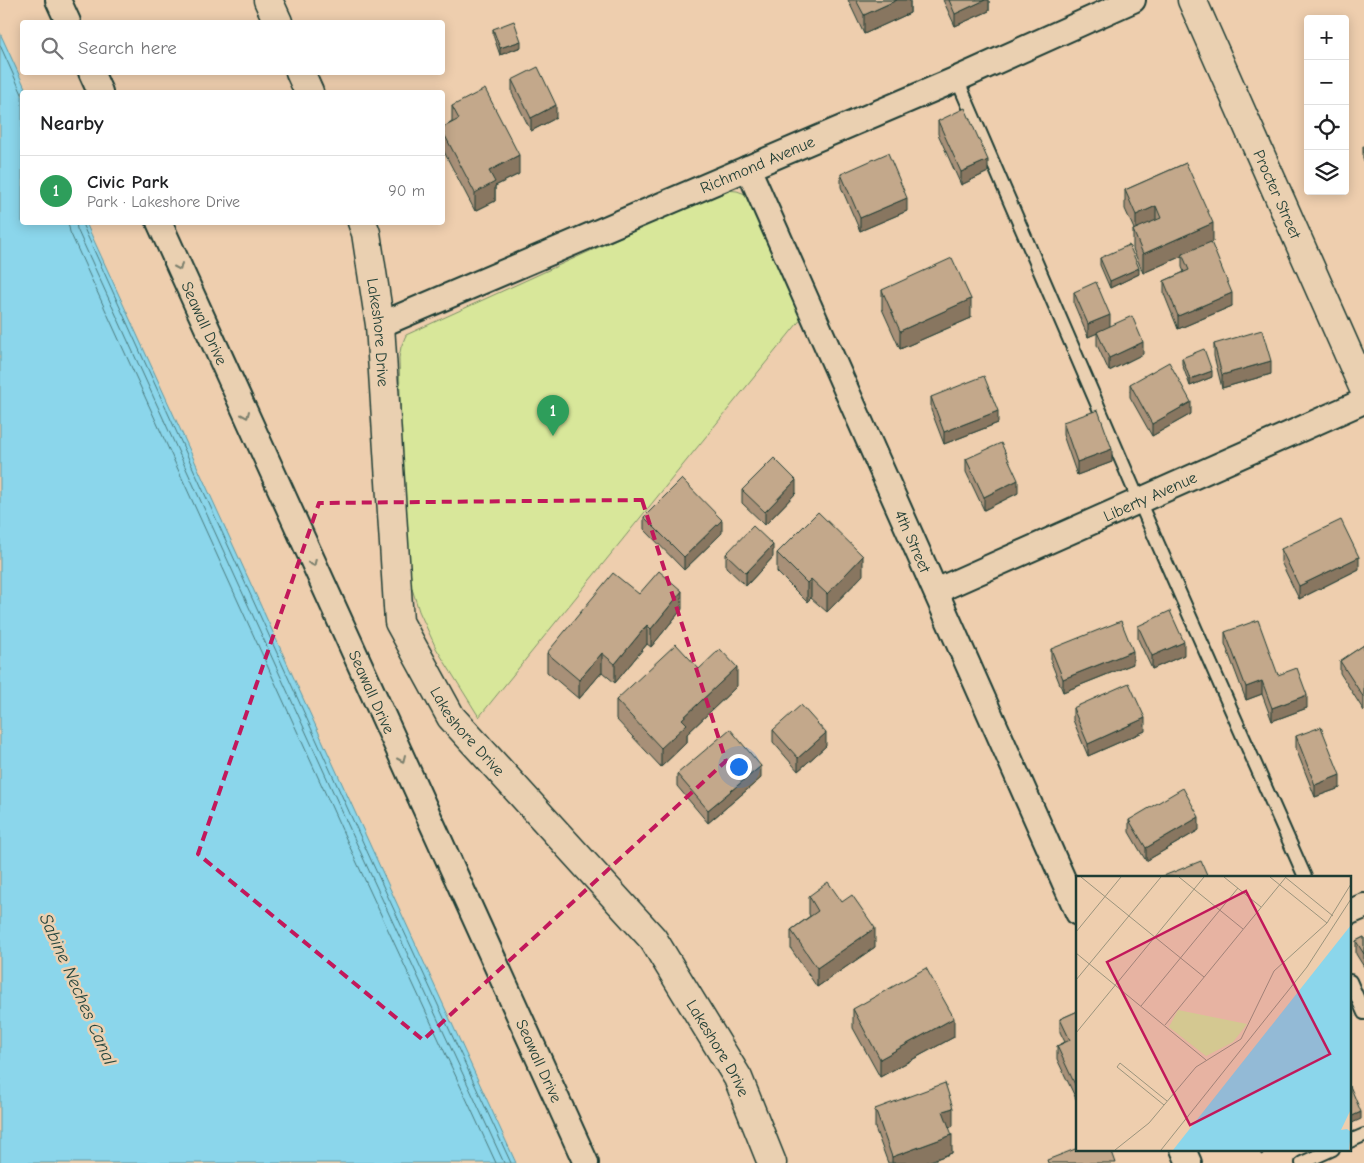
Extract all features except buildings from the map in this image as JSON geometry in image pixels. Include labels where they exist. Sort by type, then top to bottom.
[{"type":"street","points":[[58,0],[67,20]]},
{"type":"street","points":[[268,0],[277,20]]},
{"type":"street","name":"Richmond Avenue","points":[[380,325],[957,78],[1133,0]]},
{"type":"street","name":"Procter Street","points":[[1192,0],[1364,390]]},
{"type":"street","points":[[92,75],[99,90]]},
{"type":"street","points":[[301,75],[308,90]]},
{"type":"street","name":"4th Street","points":[[748,168],[1076,908]]},
{"type":"street","name":"Seawall Drive","points":[[160,225],[586,1163]]},
{"type":"street","name":"Lakeshore Drive","points":[[363,225],[366,233],[380,325],[399,622],[451,717],[653,939],[738,1078],[772,1163]]},
{"type":"street","name":"Liberty Avenue","points":[[936,591],[1364,401]]},
{"type":"street","points":[[1352,911],[1364,906]]},
{"type":"street","points":[[1183,1150],[1189,1163]]},
{"type":"lane","points":[[957,78],[1139,501],[1305,876]]},
{"type":"lane","points":[[1352,986],[1364,1013]]},
{"type":"lane","points":[[1352,1141],[1364,1135]]},
{"type":"lane","points":[[1302,1163],[1331,1150]]},
{"type":"highlighted area","points":[[642,500],[726,761],[423,1040],[198,854],[319,503]]},
{"type":"green space","points":[[724,190],[737,191],[748,195],[806,313],[479,717],[436,648],[419,611],[405,566],[399,358],[406,335]]},
{"type":"water","name":"Sabine Neches Canal","points":[[0,33],[26,90],[20,90],[20,225],[87,225],[516,1163],[0,1163]]},
{"type":"place","name":"Civic Park","points":[[553,436]]}]
